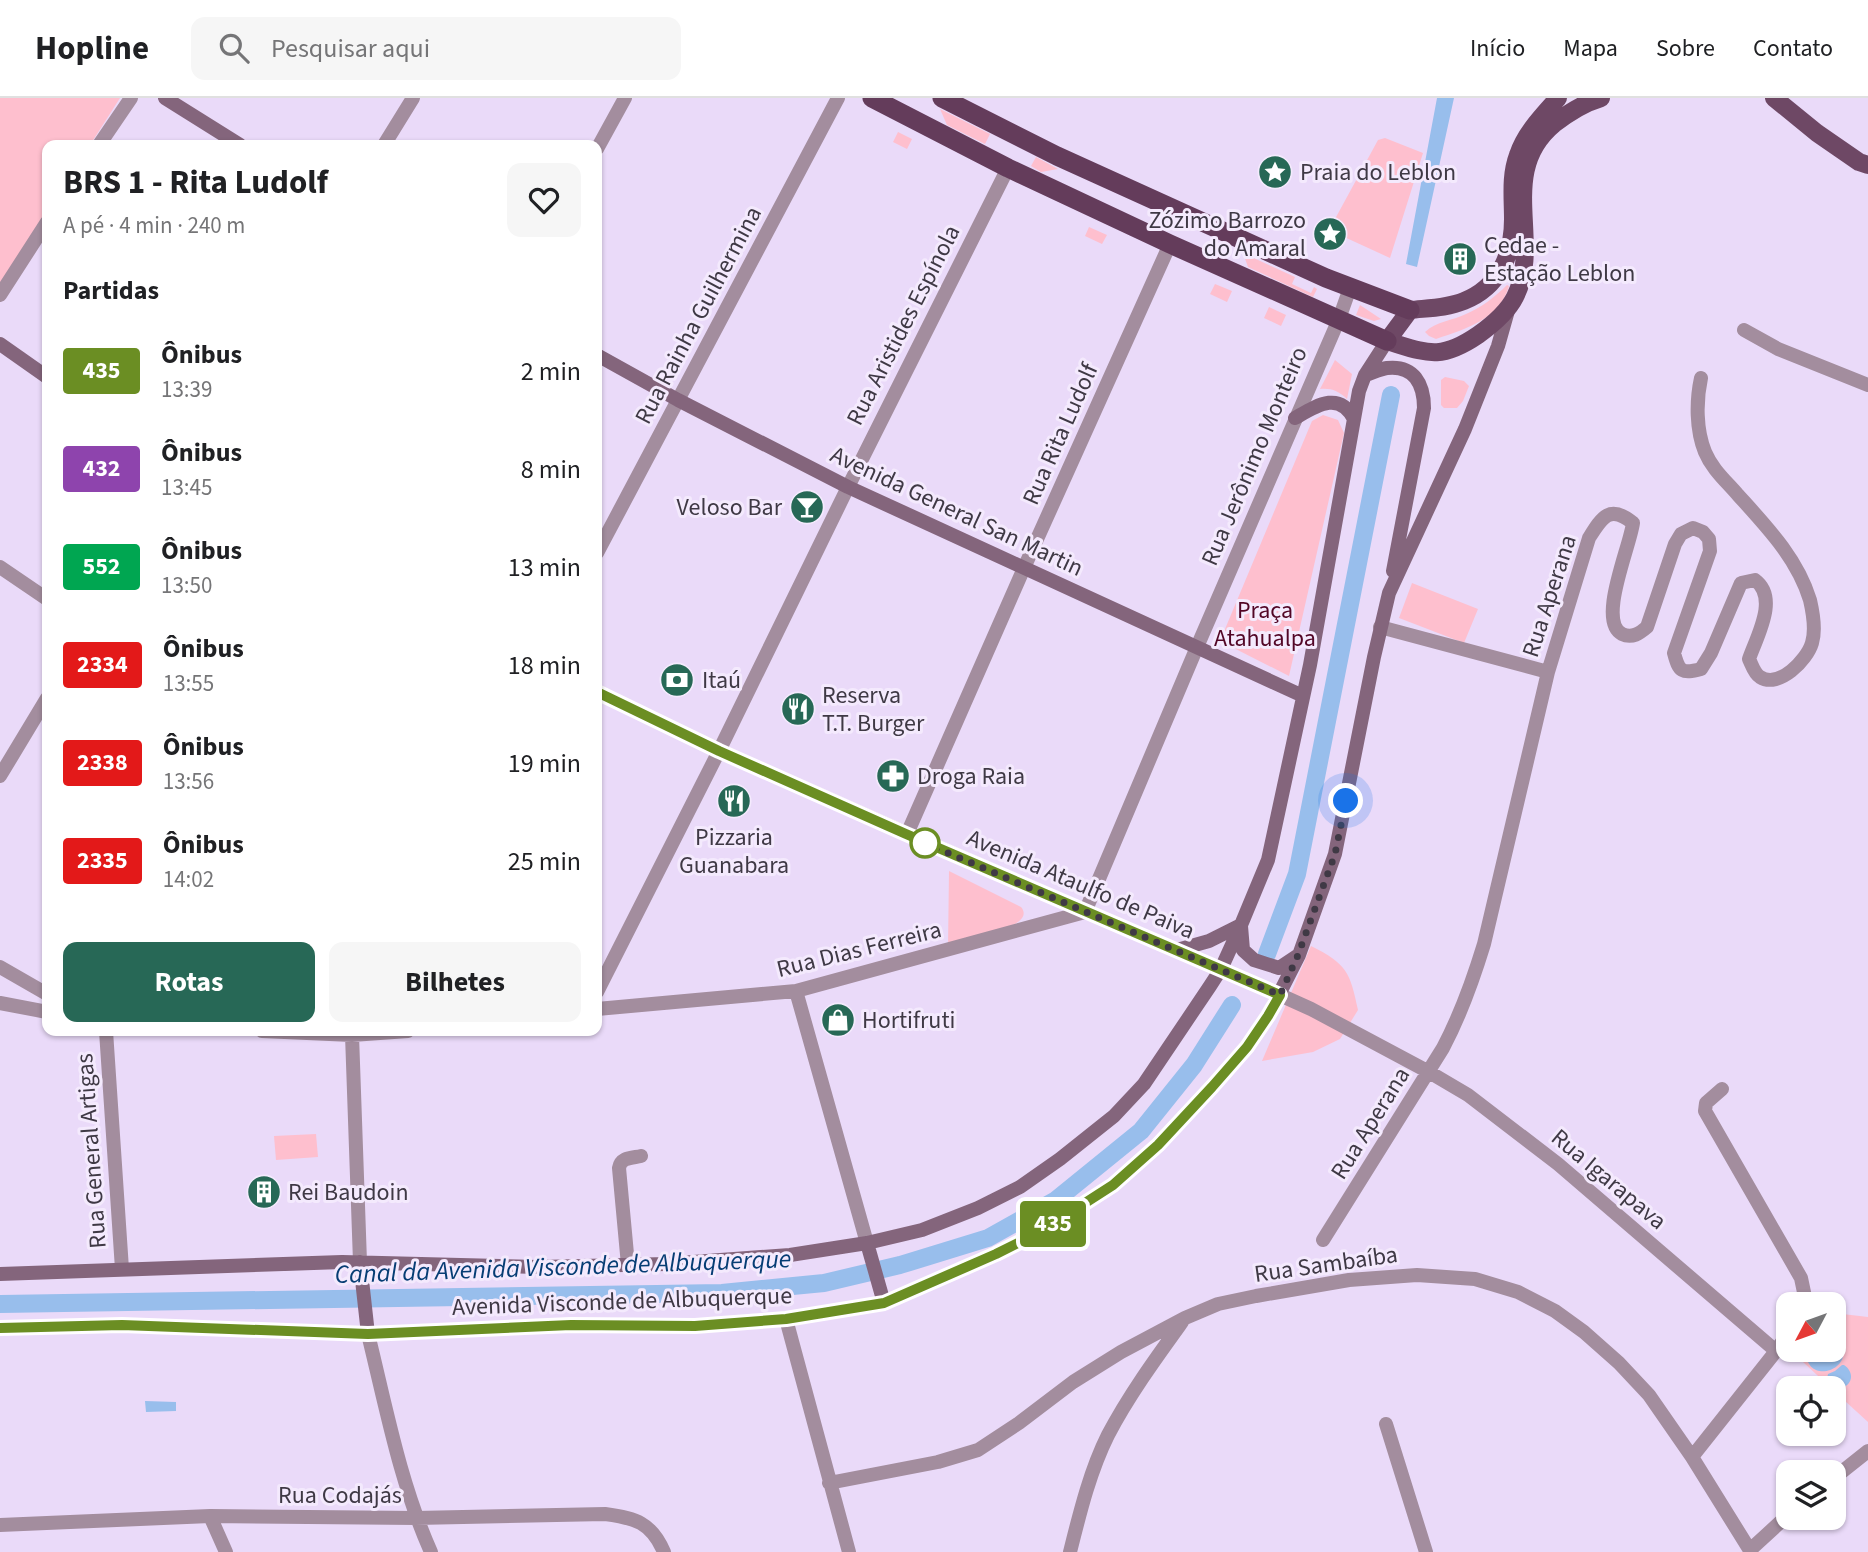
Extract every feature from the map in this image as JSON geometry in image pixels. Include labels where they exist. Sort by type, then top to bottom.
[{"type":"highway","points":[[872,98],[1008,168],[1387,341]]},
{"type":"highway","points":[[942,98],[1057,156],[1350,288],[1410,310]]},
{"type":"main road","points":[[165,98],[232,140]]},
{"type":"main road","points":[[1558,98],[1530,131],[1518,154],[1513,177],[1513,222],[1507,261],[1490,285],[1465,301],[1410,310],[1387,341],[1425,352],[1440,353],[1470,340],[1492,325],[1509,306],[1516,295],[1524,256],[1522,196],[1524,175],[1530,156],[1538,140],[1549,129],[1565,116],[1601,98]]},
{"type":"main road","points":[[1756,98],[1790,112]]},
{"type":"main road","points":[[1774,98],[1859,162],[1868,165]]},
{"type":"main road","name":"Avenida Visconde de Albuquerque","points":[[0,1328],[122,1325],[368,1334],[571,1325],[695,1326],[786,1319],[884,1303],[1040,1232],[1113,1185],[1158,1145],[1212,1087],[1247,1047],[1280,995],[1298,955],[1335,854],[1389,593],[1465,429],[1498,346],[1509,306]]},
{"type":"main road","name":"Avenida Visconde de Albuquerque","points":[[0,1274],[360,1262],[538,1267],[628,1265],[790,1255],[867,1243],[922,1230],[978,1208],[1020,1186],[1060,1159],[1114,1116],[1144,1083],[1221,969],[1241,925],[1268,860],[1319,618],[1359,391],[1365,375],[1387,341]]},
{"type":"main road","points":[[0,344],[42,373]]},
{"type":"main road","name":"Avenida General San Martin","points":[[602,358],[848,487],[1303,696]]},
{"type":"main road","points":[[1365,375],[1387,368],[1411,372],[1419,380],[1424,394],[1424,408],[1389,593]]},
{"type":"main road","points":[[1295,418],[1316,406],[1331,402],[1349,412],[1354,419]]},
{"type":"main road","name":"Avenida Ataulfo de Paiva","points":[[602,694],[719,751],[906,834],[1280,995]]},
{"type":"main road","points":[[1177,950],[1209,941],[1241,925],[1243,950],[1254,960],[1279,968],[1298,955]]},
{"type":"main road","points":[[867,1243],[884,1303]]},
{"type":"main road","points":[[360,1262],[368,1334]]},
{"type":"street","points":[[102,140],[131,98]]},
{"type":"street","points":[[387,140],[413,98]]},
{"type":"street","points":[[602,140],[625,98]]},
{"type":"street","name":"Rua Rainha Guilhermina","points":[[602,544],[838,98]]},
{"type":"street","name":"Rua Aristides Espínola","points":[[602,982],[1008,168]]},
{"type":"street","points":[[0,295],[42,230]]},
{"type":"street","name":"Rua Rita Ludolf","points":[[906,834],[1170,244]]},
{"type":"street","name":"Rua Jerônimo Monteiro","points":[[1085,912],[1350,288]]},
{"type":"street","points":[[1744,330],[1778,349],[1868,385]]},
{"type":"street","name":"Rua Aperana","points":[[1323,1240],[1429,1072],[1459,1019],[1484,944],[1548,672],[1589,538],[1606,515],[1622,514],[1633,523],[1612,602],[1612,619],[1623,634],[1634,636],[1647,627],[1675,544],[1681,534],[1693,528],[1703,532],[1709,539],[1710,551],[1674,653],[1677,666],[1682,671],[1701,669],[1711,653],[1741,583],[1755,580],[1762,585],[1766,598],[1765,612],[1749,659],[1762,679],[1773,680],[1788,674],[1804,659],[1813,642],[1811,603],[1792,559],[1768,527],[1713,467],[1705,452],[1699,431],[1701,378]]},
{"type":"street","points":[[0,568],[42,596]]},
{"type":"street","points":[[1380,627],[1548,672]]},
{"type":"street","points":[[2,769],[42,706]]},
{"type":"street","name":"Rua Dias Ferreira","points":[[602,1009],[796,991],[1085,912]]},
{"type":"street","points":[[0,967],[42,991]]},
{"type":"street","points":[[796,991],[867,1243]]},
{"type":"street","name":"Rua Igarapava","points":[[1280,995],[1311,1009],[1468,1095],[1558,1164],[1776,1351]]},
{"type":"street","points":[[0,1003],[42,1012]]},
{"type":"street","name":"Rua General Artigas","points":[[106,1036],[122,1269]]},
{"type":"street","points":[[353,1036],[360,1262]]},
{"type":"street","points":[[1722,1089],[1706,1103],[1705,1111],[1801,1278],[1804,1292]]},
{"type":"street","points":[[628,1265],[619,1168],[623,1160],[641,1156]]},
{"type":"street","name":"Rua Sambaíba","points":[[829,1483],[938,1462],[978,1450],[1073,1382],[1121,1352],[1218,1304],[1349,1280],[1417,1275],[1475,1279],[1518,1292],[1556,1311],[1619,1363],[1649,1395],[1692,1457],[1750,1551]]},
{"type":"street","points":[[1070,1552],[1085,1493],[1108,1435],[1144,1374],[1185,1318]]},
{"type":"street","points":[[786,1319],[849,1552]]},
{"type":"street","points":[[368,1334],[416,1518],[431,1552]]},
{"type":"street","points":[[1692,1457],[1776,1351]]},
{"type":"street","points":[[1387,1424],[1426,1552]]},
{"type":"street","points":[[1846,1468],[1868,1451]]},
{"type":"street","name":"Rua Codajás","points":[[0,1525],[210,1517],[416,1518],[605,1514],[628,1517],[644,1524],[654,1534],[664,1552]]},
{"type":"street","points":[[210,1517],[226,1552]]},
{"type":"street","points":[[1750,1551],[1776,1527]]},
{"type":"green space","points":[[0,98],[120,98],[93,140],[42,140],[42,222],[0,290]]},
{"type":"green space","points":[[940,109],[990,134],[985,144],[947,125]]},
{"type":"green space","points":[[898,132],[912,139],[907,149],[893,142]]},
{"type":"green space","points":[[1385,138],[1423,153],[1390,258],[1329,230],[1378,140]]},
{"type":"green space","points":[[1036,157],[1058,169],[1041,172],[1031,166]]},
{"type":"green space","points":[[1089,227],[1107,235],[1102,244],[1085,236]]},
{"type":"green space","points":[[1243,253],[1295,277],[1292,284],[1311,293],[1314,287],[1317,289],[1313,297],[1248,267]]},
{"type":"green space","points":[[1215,284],[1232,291],[1227,302],[1210,294]]},
{"type":"green space","points":[[1509,286],[1498,307],[1480,321],[1436,339],[1425,332],[1477,308]]},
{"type":"green space","points":[[1360,305],[1381,319],[1374,321],[1356,315]]},
{"type":"green space","points":[[1269,307],[1286,315],[1281,326],[1264,318]]},
{"type":"green space","points":[[1335,360],[1352,374],[1347,399],[1335,391],[1320,389]]},
{"type":"green space","points":[[1445,377],[1464,381],[1469,386],[1457,408],[1444,408],[1441,405],[1441,380]]},
{"type":"green space","name":"Praça Atahualpa","points":[[1323,415],[1338,420],[1344,433],[1289,676],[1220,641],[1312,421]]},
{"type":"green space","points":[[1412,583],[1478,609],[1464,643],[1399,618]]},
{"type":"green space","points":[[949,871],[1021,907],[1024,912],[1022,919],[1015,924],[948,948]]},
{"type":"green space","points":[[1311,946],[1332,958],[1345,970],[1358,1010],[1340,1039],[1313,1052],[1262,1061]]},
{"type":"green space","points":[[316,1134],[318,1157],[276,1160],[274,1136]]},
{"type":"green space","points":[[1846,1314],[1868,1317],[1868,1422],[1846,1402],[1846,1376],[1818,1376],[1803,1362],[1846,1362]]},
{"type":"water","points":[[1437,98],[1454,98],[1417,267],[1406,264]]},
{"type":"water","points":[[1808,1362],[1840,1362],[1831,1370],[1814,1369]]},
{"type":"water","points":[[1842,1365],[1848,1368],[1851,1380],[1846,1386],[1846,1376],[1828,1376]]},
{"type":"water","points":[[145,1401],[176,1402],[176,1411],[146,1412]]},
{"type":"waterway","points":[[1267,954],[1297,874],[1391,395]]},
{"type":"waterway","name":"Canal da Avenida Visconde de Albuquerque","points":[[0,1304],[722,1293],[824,1283],[900,1265],[988,1238],[1056,1200],[1141,1131],[1194,1065],[1232,1005]]},
{"type":"bus line","name":"435","points":[[0,1328],[122,1325],[368,1334],[571,1325],[695,1326],[786,1319],[884,1303],[953,1274],[1040,1232],[1113,1185],[1158,1145],[1212,1087],[1247,1047],[1280,995],[906,834],[719,751],[602,694]]},
{"type":"place","name":"Praia do Leblon","points":[[1275,172]]},
{"type":"place","name":"Zózimo Barrozo do Amaral","points":[[1330,234]]},
{"type":"place","name":"Cedae - Estação Leblon","points":[[1460,259]]},
{"type":"place","name":"Veloso Bar","points":[[807,507]]},
{"type":"place","name":"Itaú","points":[[677,680]]},
{"type":"place","name":"Reserva T.T. Burger","points":[[798,709]]},
{"type":"place","name":"Droga Raia","points":[[893,776]]},
{"type":"place","name":"Pizzaria Guanabara","points":[[734,801]]},
{"type":"place","name":"Hortifruti","points":[[838,1020]]},
{"type":"place","name":"Rei Baudoin","points":[[264,1192]]},
{"type":"route","points":[[925,843],[1280,995],[1298,955],[1335,854],[1346,801]]}]
